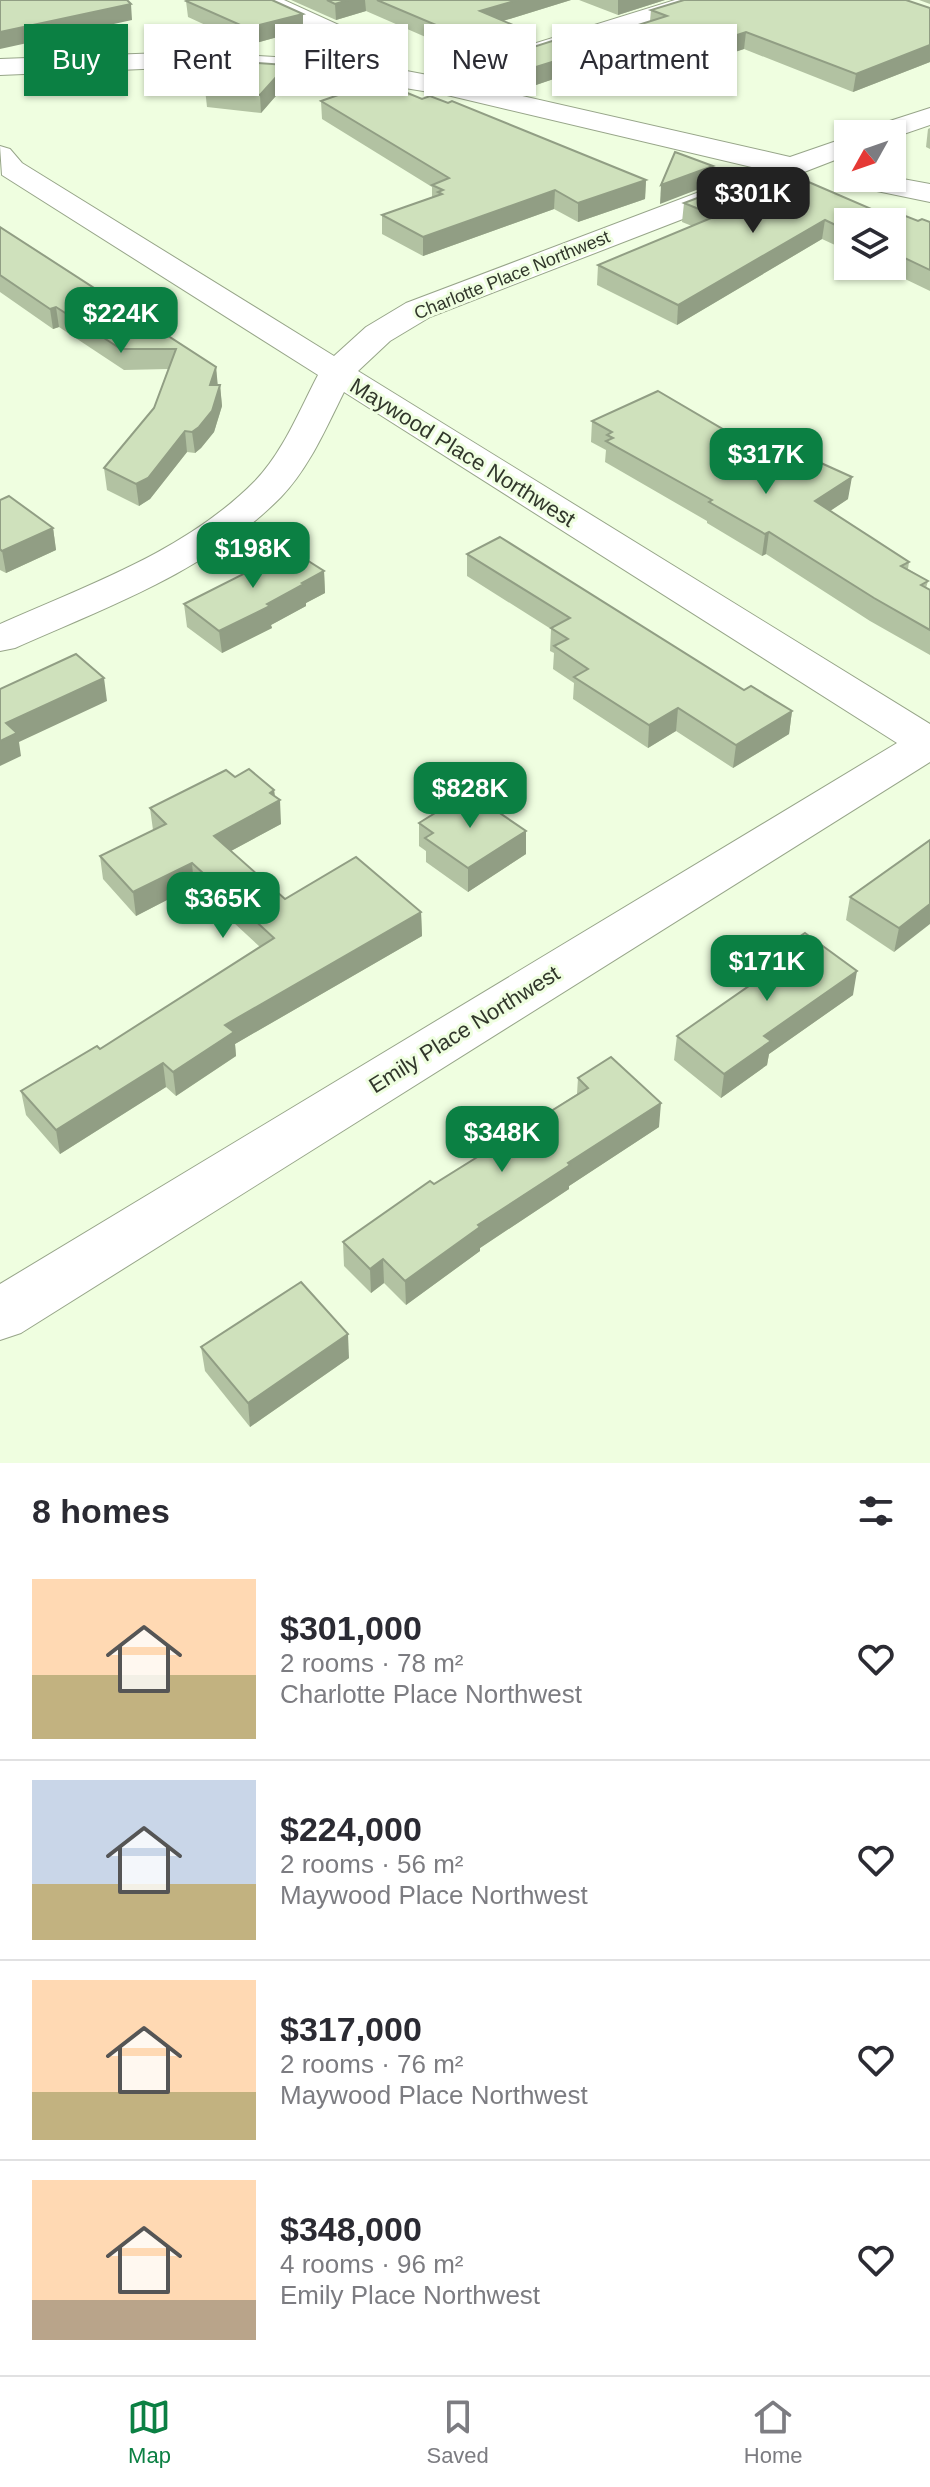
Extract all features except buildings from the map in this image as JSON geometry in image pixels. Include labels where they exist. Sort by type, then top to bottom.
[{"type":"street","points":[[264,0],[317,24]]},
{"type":"street","points":[[536,52],[700,0]]},
{"type":"street","points":[[0,67],[181,58],[275,63]]},
{"type":"street","points":[[487,96],[649,136],[834,175]]},
{"type":"street","points":[[906,124],[930,116]]},
{"type":"street","name":"Charlotte Place Northwest","points":[[0,639],[145,575],[217,533],[269,488],[295,453],[336,373],[378,334],[418,310],[834,150]]},
{"type":"street","name":"Maywood Place Northwest","points":[[0,155],[12,169],[929,743]]},
{"type":"street","points":[[906,188],[930,193]]},
{"type":"street","name":"Emily Place Northwest","points":[[0,1315],[929,743]]}]
